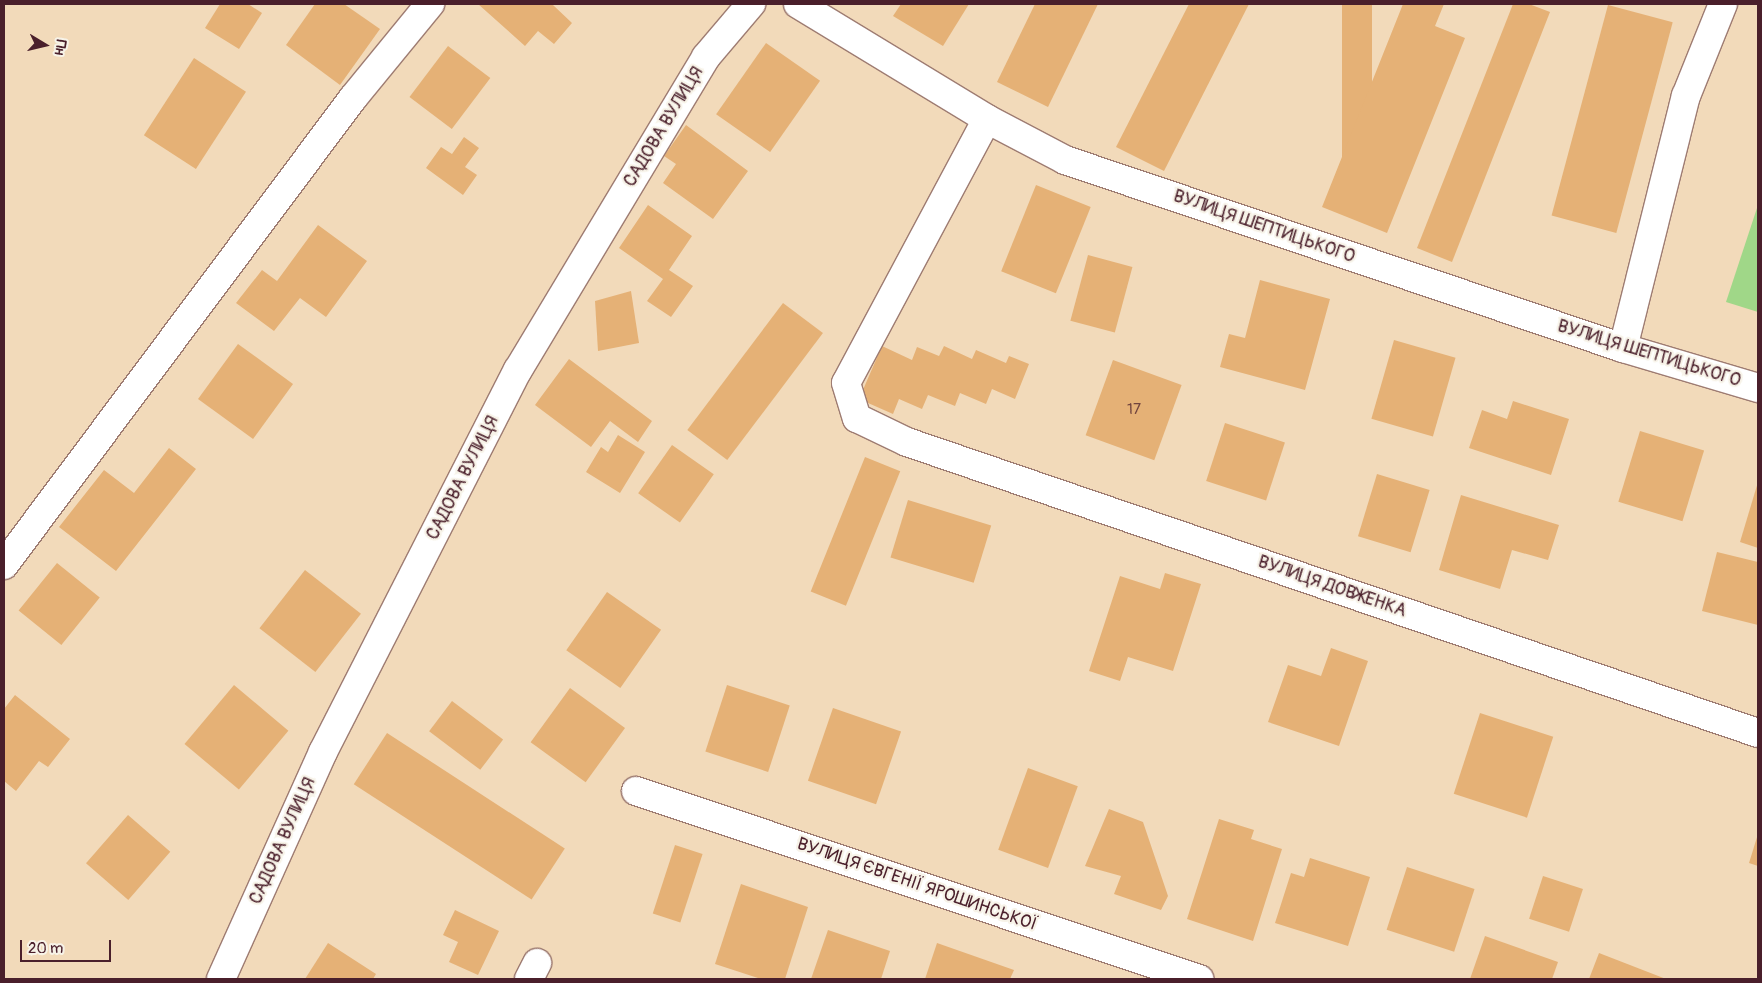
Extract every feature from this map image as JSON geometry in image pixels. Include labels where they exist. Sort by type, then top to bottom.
[{"type":"street","points":[[4,565],[353,98],[430,4]]},
{"type":"street","name":"САДОВА ВУЛИЦЯ","points":[[222,979],[323,752],[518,370],[706,57],[751,4]]},
{"type":"street","points":[[1623,348],[1686,96],[1723,4]]},
{"type":"street","name":"ВУЛИЦЯ ШЕПТИЦЬКОГО","points":[[814,8],[987,120],[1065,160],[1623,348],[1758,388]]},
{"type":"street","name":"ВУЛИЦЯ ДОВЖЕНКА","points":[[987,120],[846,383],[857,418],[906,442],[1758,733]]},
{"type":"street","name":"ВУЛИЦЯ ЄВГЕНІЇ ЯРОШИНСЬКОЇ","points":[[636,790],[1199,979]]},
{"type":"green space","points":[[1758,205],[1758,312],[1726,302]]},
{"type":"building","points":[[220,4],[248,4],[262,13],[239,49],[205,28]]},
{"type":"building","points":[[315,4],[344,4],[380,29],[340,85],[286,45]]},
{"type":"building","points":[[478,4],[555,4],[553,5],[572,23],[554,44],[538,31],[525,46]]},
{"type":"building","points":[[901,4],[969,4],[943,46],[893,16]]},
{"type":"building","points":[[1035,4],[1098,4],[1048,107],[997,82]]},
{"type":"building","points":[[1189,4],[1249,4],[1164,171],[1116,147]]},
{"type":"building","points":[[1342,4],[1372,4],[1372,207],[1342,207]]},
{"type":"building","points":[[1403,4],[1444,4],[1435,26],[1465,38],[1387,233],[1322,207]]},
{"type":"building","points":[[1513,4],[1529,4],[1550,12],[1452,262],[1417,248]]},
{"type":"building","points":[[1608,5],[1673,22],[1616,233],[1552,216]]},
{"type":"building","points":[[766,43],[820,81],[770,152],[716,114]]},
{"type":"building","points":[[448,46],[490,78],[452,129],[409,97]]},
{"type":"building","points":[[194,58],[246,92],[196,169],[144,135]]},
{"type":"building","points":[[686,125],[748,171],[713,219],[663,183],[676,164],[664,156]]},
{"type":"building","points":[[464,137],[479,148],[465,167],[477,175],[463,195],[426,168],[441,147],[452,154]]},
{"type":"building","points":[[1036,185],[1091,207],[1056,293],[1001,271]]},
{"type":"building","points":[[648,205],[692,236],[669,270],[693,286],[671,317],[647,301],[663,279],[619,248]]},
{"type":"building","points":[[318,225],[367,261],[326,317],[300,298],[274,331],[236,303],[262,270],[277,281]]},
{"type":"building","points":[[1088,255],[1132,267],[1115,333],[1070,321]]},
{"type":"building","points":[[1260,280],[1330,299],[1305,390],[1220,367],[1229,334],[1245,338]]},
{"type":"building","points":[[631,291],[639,343],[598,351],[595,301]]},
{"type":"building","points":[[783,303],[823,333],[727,460],[687,430]]},
{"type":"building","points":[[1394,340],[1456,358],[1433,436],[1371,419]]},
{"type":"building","points":[[238,344],[293,384],[253,439],[198,399]]},
{"type":"building","points":[[882,346],[912,360],[917,347],[939,356],[944,346],[972,359],[976,350],[1006,363],[1009,356],[1029,364],[1015,399],[992,389],[986,404],[960,393],[955,406],[928,395],[922,409],[899,399],[893,414],[859,399]]},
{"type":"building","points":[[569,359],[652,421],[638,442],[610,421],[591,447],[535,405]]},
{"type":"building","points":[[1113,360],[1182,385],[1154,460],[1086,435]]},
{"type":"building","points":[[1513,401],[1569,419],[1551,475],[1469,448],[1482,410],[1507,419]]},
{"type":"building","points":[[1225,423],[1285,442],[1266,500],[1206,481]]},
{"type":"building","points":[[1640,431],[1704,451],[1682,521],[1618,502]]},
{"type":"building","points":[[618,435],[645,452],[620,493],[586,472],[601,447],[608,452]]},
{"type":"building","points":[[672,445],[714,474],[680,523],[638,493]]},
{"type":"building","points":[[169,448],[196,469],[116,571],[59,527],[104,470],[134,493]]},
{"type":"building","points":[[865,457],[900,471],[846,606],[811,591]]},
{"type":"building","points":[[1377,474],[1430,490],[1411,552],[1358,536]]},
{"type":"building","points":[[1758,482],[1758,548],[1740,542]]},
{"type":"building","points":[[1461,495],[1559,525],[1548,560],[1512,550],[1500,589],[1439,570]]},
{"type":"building","points":[[908,500],[991,525],[974,583],[890,557]]},
{"type":"building","points":[[1717,552],[1758,562],[1758,625],[1702,611]]},
{"type":"building","points":[[57,563],[100,598],[61,645],[19,610]]},
{"type":"building","points":[[305,570],[361,614],[315,672],[259,628]]},
{"type":"building","points":[[1165,573],[1201,584],[1173,671],[1128,657],[1120,681],[1089,671],[1120,576],[1160,589]]},
{"type":"building","points":[[607,592],[661,630],[620,688],[566,650]]},
{"type":"building","points":[[1331,648],[1368,661],[1339,746],[1268,722],[1288,665],[1321,676]]},
{"type":"building","points":[[234,685],[288,731],[239,790],[185,744]]},
{"type":"building","points":[[727,685],[790,705],[768,772],[705,752]]},
{"type":"building","points":[[570,688],[625,728],[586,782],[531,742]]},
{"type":"building","points":[[15,695],[70,739],[48,767],[39,761],[16,791],[4,781],[4,709]]},
{"type":"building","points":[[452,701],[503,740],[480,770],[429,731]]},
{"type":"building","points":[[833,708],[901,731],[876,804],[808,781]]},
{"type":"building","points":[[1480,713],[1553,737],[1527,818],[1454,794]]},
{"type":"building","points":[[387,733],[565,848],[532,900],[354,784]]},
{"type":"building","points":[[1028,768],[1078,786],[1048,868],[998,850]]},
{"type":"building","points":[[1109,809],[1143,822],[1168,896],[1161,910],[1114,894],[1121,876],[1085,866]]},
{"type":"building","points":[[128,815],[170,852],[128,900],[86,863]]},
{"type":"building","points":[[1219,819],[1254,830],[1251,839],[1282,849],[1253,941],[1187,919]]},
{"type":"building","points":[[1758,834],[1758,866],[1749,863]]},
{"type":"building","points":[[675,845],[703,854],[680,922],[653,913]]},
{"type":"building","points":[[1310,858],[1370,877],[1348,946],[1275,923],[1291,873],[1304,877]]},
{"type":"building","points":[[1407,867],[1475,889],[1454,952],[1387,930]]},
{"type":"building","points":[[1543,876],[1583,889],[1569,932],[1529,919]]},
{"type":"building","points":[[741,884],[808,907],[785,979],[761,979],[715,964]]},
{"type":"building","points":[[455,910],[499,931],[478,975],[449,962],[458,942],[443,935]]},
{"type":"building","points":[[828,930],[890,951],[881,979],[811,979]]},
{"type":"building","points":[[1485,936],[1558,962],[1552,979],[1470,979]]},
{"type":"building","points":[[328,943],[376,974],[373,979],[305,979]]},
{"type":"building","points":[[937,943],[1014,970],[1010,979],[925,979]]},
{"type":"building","points":[[1599,953],[1666,979],[1589,979]]}]
